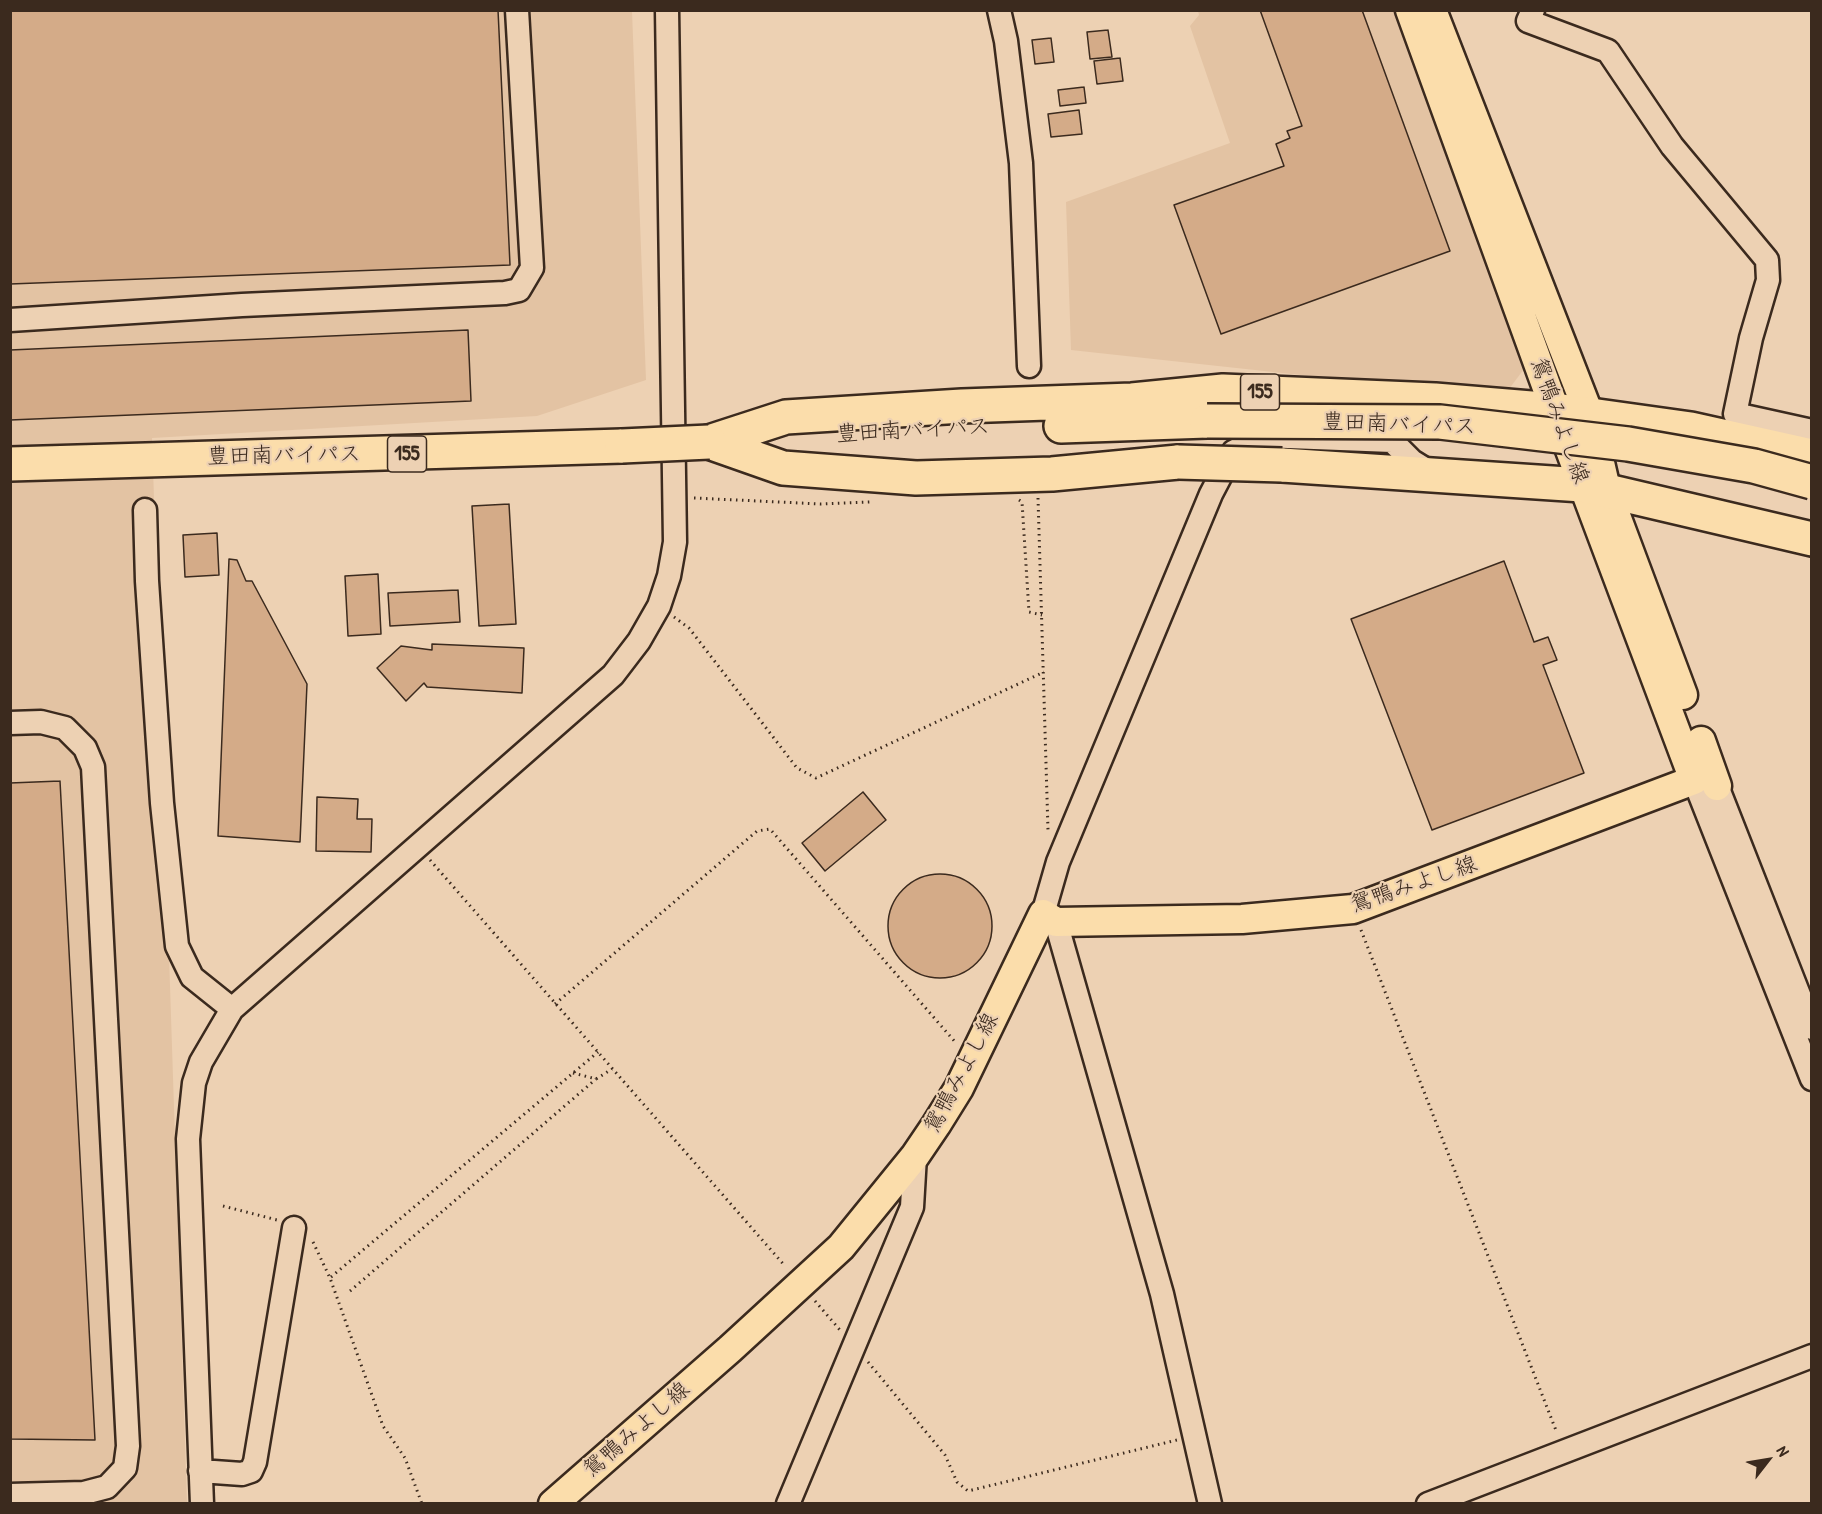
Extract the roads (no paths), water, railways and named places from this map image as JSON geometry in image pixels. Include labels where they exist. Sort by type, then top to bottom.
[{"type":"highway","name":"155","points":[[709,442],[786,417],[962,406],[1132,400],[1223,391],[1435,400],[1555,410],[1691,429],[1812,456]]},
{"type":"highway","name":"豊田南バイパス","points":[[10,464],[193,457],[354,456],[621,446],[965,428],[1207,422],[1440,422],[1628,444],[1754,466],[1812,482]]},
{"type":"highway","name":"155","points":[[709,442],[783,468],[916,478],[1052,474],[1178,462],[1282,465],[1594,487],[1662,506],[1812,538]]},
{"type":"main road","name":"鴛鴨みよし線","points":[[553,1503],[841,1247],[915,1156],[959,1088],[971,1061],[1049,918],[1242,919],[1353,909],[1706,783],[1594,487],[1555,410],[1410,10]]},
{"type":"main road","name":"鴛鴨みよし線","points":[[1432,10],[1589,414],[1594,487]]},
{"type":"street","points":[[10,320],[242,305],[505,293],[519,290],[532,268],[517,10]]},
{"type":"street","points":[[202,1503],[188,1139],[194,1083],[201,1062],[232,1009],[613,675],[639,641],[659,606],[675,542],[667,10]]},
{"type":"street","points":[[999,10],[1006,41],[1021,163],[1029,366]]},
{"type":"street","points":[[1533,10],[1528,21],[1608,51],[1672,146],[1767,260],[1768,280],[1751,338],[1735,414],[1812,431]]},
{"type":"street","points":[[1364,439],[1410,417],[1435,400]]},
{"type":"street","points":[[1210,1503],[1162,1294],[1049,918],[1058,862],[1211,494],[1233,452],[1263,436],[1392,441],[1412,461],[1434,475]]},
{"type":"street","points":[[145,510],[147,580],[161,791],[177,946],[192,977],[232,1009]]},
{"type":"street","points":[[10,723],[41,722],[65,728],[85,748],[93,766],[128,1446],[125,1468],[107,1488],[84,1493],[10,1495]]},
{"type":"street","points":[[1706,783],[1812,1028]]},
{"type":"street","points":[[1706,783],[1812,1079]]},
{"type":"street","points":[[788,1503],[912,1208],[915,1156]]},
{"type":"street","points":[[200,1471],[242,1474],[251,1471],[255,1462],[294,1228]]},
{"type":"street","points":[[1428,1503],[1812,1356]]}]
